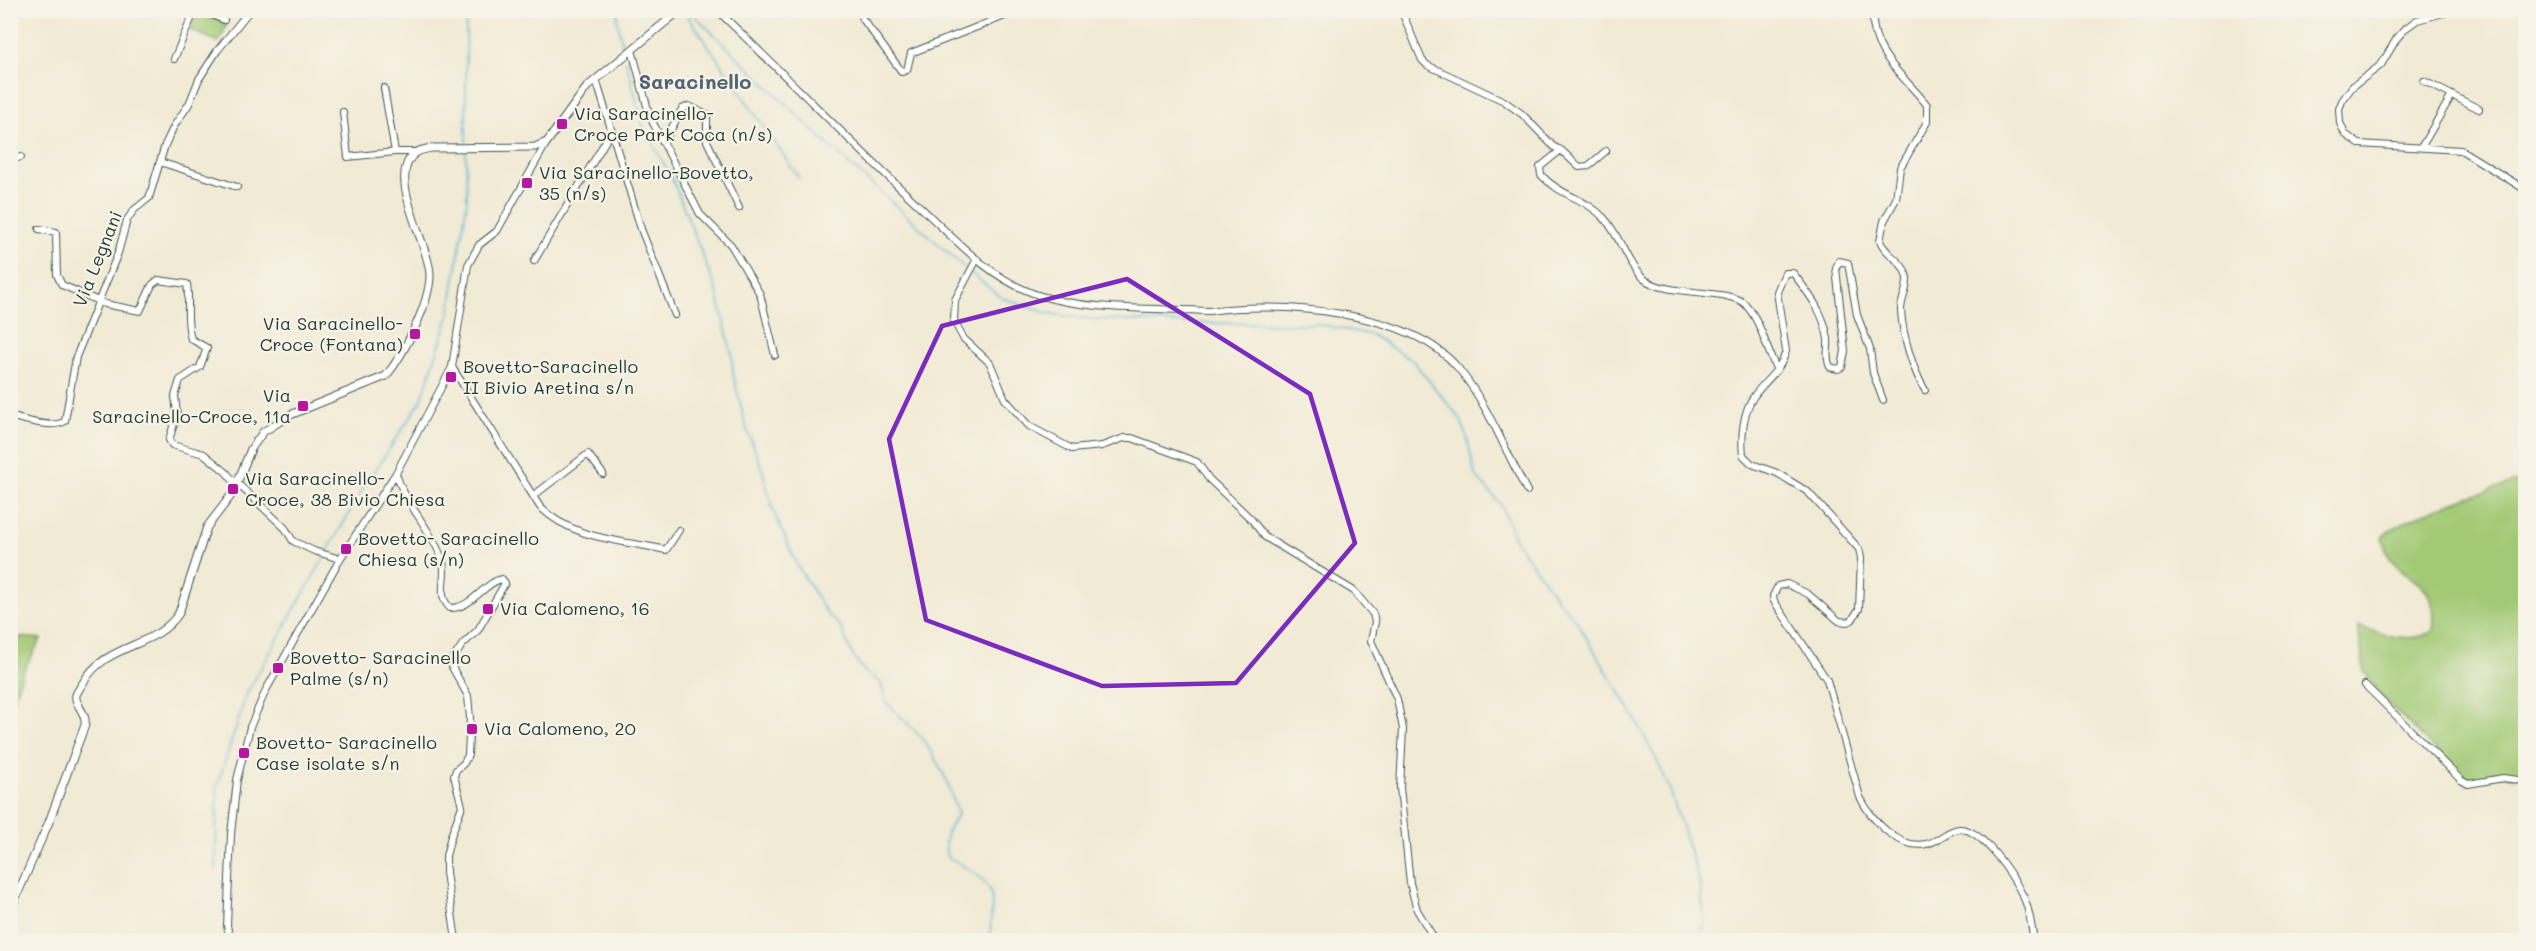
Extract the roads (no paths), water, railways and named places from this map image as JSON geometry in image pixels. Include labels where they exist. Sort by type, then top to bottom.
[{"type":"street","points":[[174,59],[198,10],[224,20]]},
{"type":"street","name":"Via Legnani","points":[[10,416],[26,421],[58,425],[65,422],[76,357],[118,253],[127,220],[134,210],[149,198],[174,126],[189,104],[199,79],[217,51],[250,10]]},
{"type":"street","points":[[230,940],[227,925],[231,834],[237,780],[250,727],[266,690],[340,559],[396,473],[452,367],[468,265],[479,245],[497,231],[547,142],[587,87],[680,10]]},
{"type":"street","points":[[717,10],[875,165],[977,259],[1009,282],[1065,303],[1209,311],[1229,308],[1332,312],[1355,316],[1411,336],[1436,348],[1458,368],[1507,449],[1527,491]]},
{"type":"street","points":[[862,10],[862,18],[902,72],[907,70],[912,53],[1020,10]]},
{"type":"street","points":[[1403,10],[1408,28],[1422,60],[1427,65],[1504,101],[1522,114],[1554,147],[1561,150],[1579,167],[1583,168],[1606,151]]},
{"type":"street","points":[[1873,10],[1873,25],[1891,66],[1927,105],[1927,122],[1900,168],[1896,199],[1884,221],[1880,241],[1904,270],[1907,279],[1901,308],[1903,322],[1915,369],[1925,390]]},
{"type":"street","points":[[2455,10],[2417,20],[2406,28],[2397,38],[2381,65],[2352,87],[2342,101],[2339,110],[2340,123],[2345,134],[2359,144],[2461,150],[2526,190]]},
{"type":"street","points":[[631,51],[650,117],[700,214],[731,245],[760,294],[775,355]]},
{"type":"street","points":[[596,79],[610,132],[641,229],[675,315]]},
{"type":"street","points":[[2424,81],[2479,109]]},
{"type":"street","points":[[384,88],[394,152]]},
{"type":"street","points":[[2422,146],[2452,95]]},
{"type":"street","points":[[664,142],[682,109],[689,106],[707,115],[707,141],[739,208]]},
{"type":"street","points":[[343,112],[348,158],[394,152],[417,152],[431,148],[535,147],[547,142]]},
{"type":"street","points":[[534,261],[610,132]]},
{"type":"street","points":[[1561,150],[1540,167],[1541,175],[1560,192],[1583,200],[1603,216],[1613,227],[1638,272],[1645,279],[1681,291],[1735,299],[1746,305],[1757,322],[1777,370]]},
{"type":"street","points":[[10,911],[50,822],[85,725],[86,718],[76,701],[76,695],[87,675],[107,656],[171,626],[179,613],[207,527],[227,503],[251,449],[263,432],[290,415],[386,376],[396,364],[418,318],[430,273],[404,180],[407,164],[417,152]]},
{"type":"street","points":[[10,160],[21,157]]},
{"type":"street","points":[[160,162],[237,187]]},
{"type":"street","points":[[39,229],[56,232],[57,275],[62,285],[97,301],[140,311],[152,285],[158,280],[187,284],[190,300],[187,314],[191,339],[207,348],[200,367],[180,380],[176,396],[177,414],[169,440],[172,445],[206,456],[226,472],[285,528],[293,540],[314,551],[340,559]]},
{"type":"street","points":[[977,259],[955,300],[954,321],[963,338],[990,363],[1005,399],[1029,426],[1072,449],[1102,446],[1124,438],[1132,438],[1197,462],[1209,479],[1251,519],[1265,537],[1354,591],[1367,605],[1375,622],[1371,641],[1397,699],[1403,729],[1400,789],[1410,883],[1417,910],[1435,940]]},
{"type":"street","points":[[1883,400],[1873,373],[1870,349],[1857,315],[1848,263],[1843,260],[1837,263],[1836,267],[1845,351],[1842,367],[1838,369],[1830,367],[1827,361],[1827,337],[1820,311],[1793,273],[1789,272],[1782,277],[1777,292],[1786,351],[1784,360],[1749,404],[1742,438],[1743,455],[1752,464],[1777,473],[1808,492],[1859,549],[1861,558],[1859,609],[1852,620],[1839,621],[1808,594],[1787,584],[1778,586],[1773,596],[1776,605],[1827,680],[1866,810],[1882,828],[1908,843],[1926,844],[1960,829],[1971,831],[1990,847],[2024,897],[2034,940]]},
{"type":"street","points":[[452,367],[540,507],[554,520],[576,531],[666,550],[679,530]]},
{"type":"street","points":[[533,496],[588,454],[603,474]]},
{"type":"street","points":[[396,473],[401,489],[443,560],[442,593],[446,605],[454,608],[460,606],[497,580],[502,579],[505,583],[478,630],[463,644],[452,660],[452,667],[468,696],[470,718],[468,755],[454,776],[462,806],[446,856],[446,873],[456,940]]},
{"type":"street","points":[[2365,685],[2461,780],[2475,784],[2503,778],[2526,781]]},
{"type":"waterway","points":[[466,10],[466,143]]},
{"type":"waterway","points":[[618,10],[617,20],[624,53]]},
{"type":"waterway","points":[[684,10],[799,178]]},
{"type":"waterway","points":[[689,10],[823,140],[967,270]]},
{"type":"waterway","points":[[626,60],[644,129],[672,178],[717,292],[746,427],[762,469],[773,510],[798,567],[828,615],[840,626],[853,656],[864,671],[881,683],[886,702],[922,738],[946,779],[958,814],[947,834],[945,844],[947,856],[976,874],[991,893],[991,940]]},
{"type":"waterway","points":[[327,552],[364,487],[421,401],[449,316],[467,202],[466,151]]},
{"type":"waterway","points":[[971,273],[1002,298],[1047,313],[1079,318],[1172,323],[1317,324],[1372,335],[1413,361],[1461,420],[1475,475],[1502,506],[1515,540],[1558,600],[1575,619],[1634,716],[1658,763],[1670,790],[1699,880],[1704,916],[1702,940]]},
{"type":"waterway","points":[[216,869],[217,786],[247,693],[325,556]]},
{"type":"place","name":"Via Saracinello- Croce Park Coca (n/s)","points":[[562,124]]},
{"type":"place","name":"Via Saracinello-Bovetto, 35 (n/s)","points":[[527,183]]},
{"type":"place","name":"Via Saracinello- Croce (Fontana)","points":[[415,334]]},
{"type":"place","name":"Bovetto-Saracinello II Bivio Aretina s/n","points":[[451,377]]},
{"type":"place","name":"Via Saracinello-Croce, 11a","points":[[303,406]]},
{"type":"place","name":"Via Saracinello- Croce, 38 Bivio Chiesa","points":[[233,489]]},
{"type":"place","name":"Bovetto- Saracinello Chiesa (s/n)","points":[[346,549]]},
{"type":"place","name":"Via Calomeno, 16","points":[[488,609]]},
{"type":"place","name":"Bovetto- Saracinello Palme (s/n)","points":[[278,668]]},
{"type":"place","name":"Via Calomeno, 20","points":[[472,729]]},
{"type":"place","name":"Bovetto- Saracinello Case isolate s/n","points":[[244,753]]},
{"type":"district","name":"Saracinello","points":[[695,82]]}]
